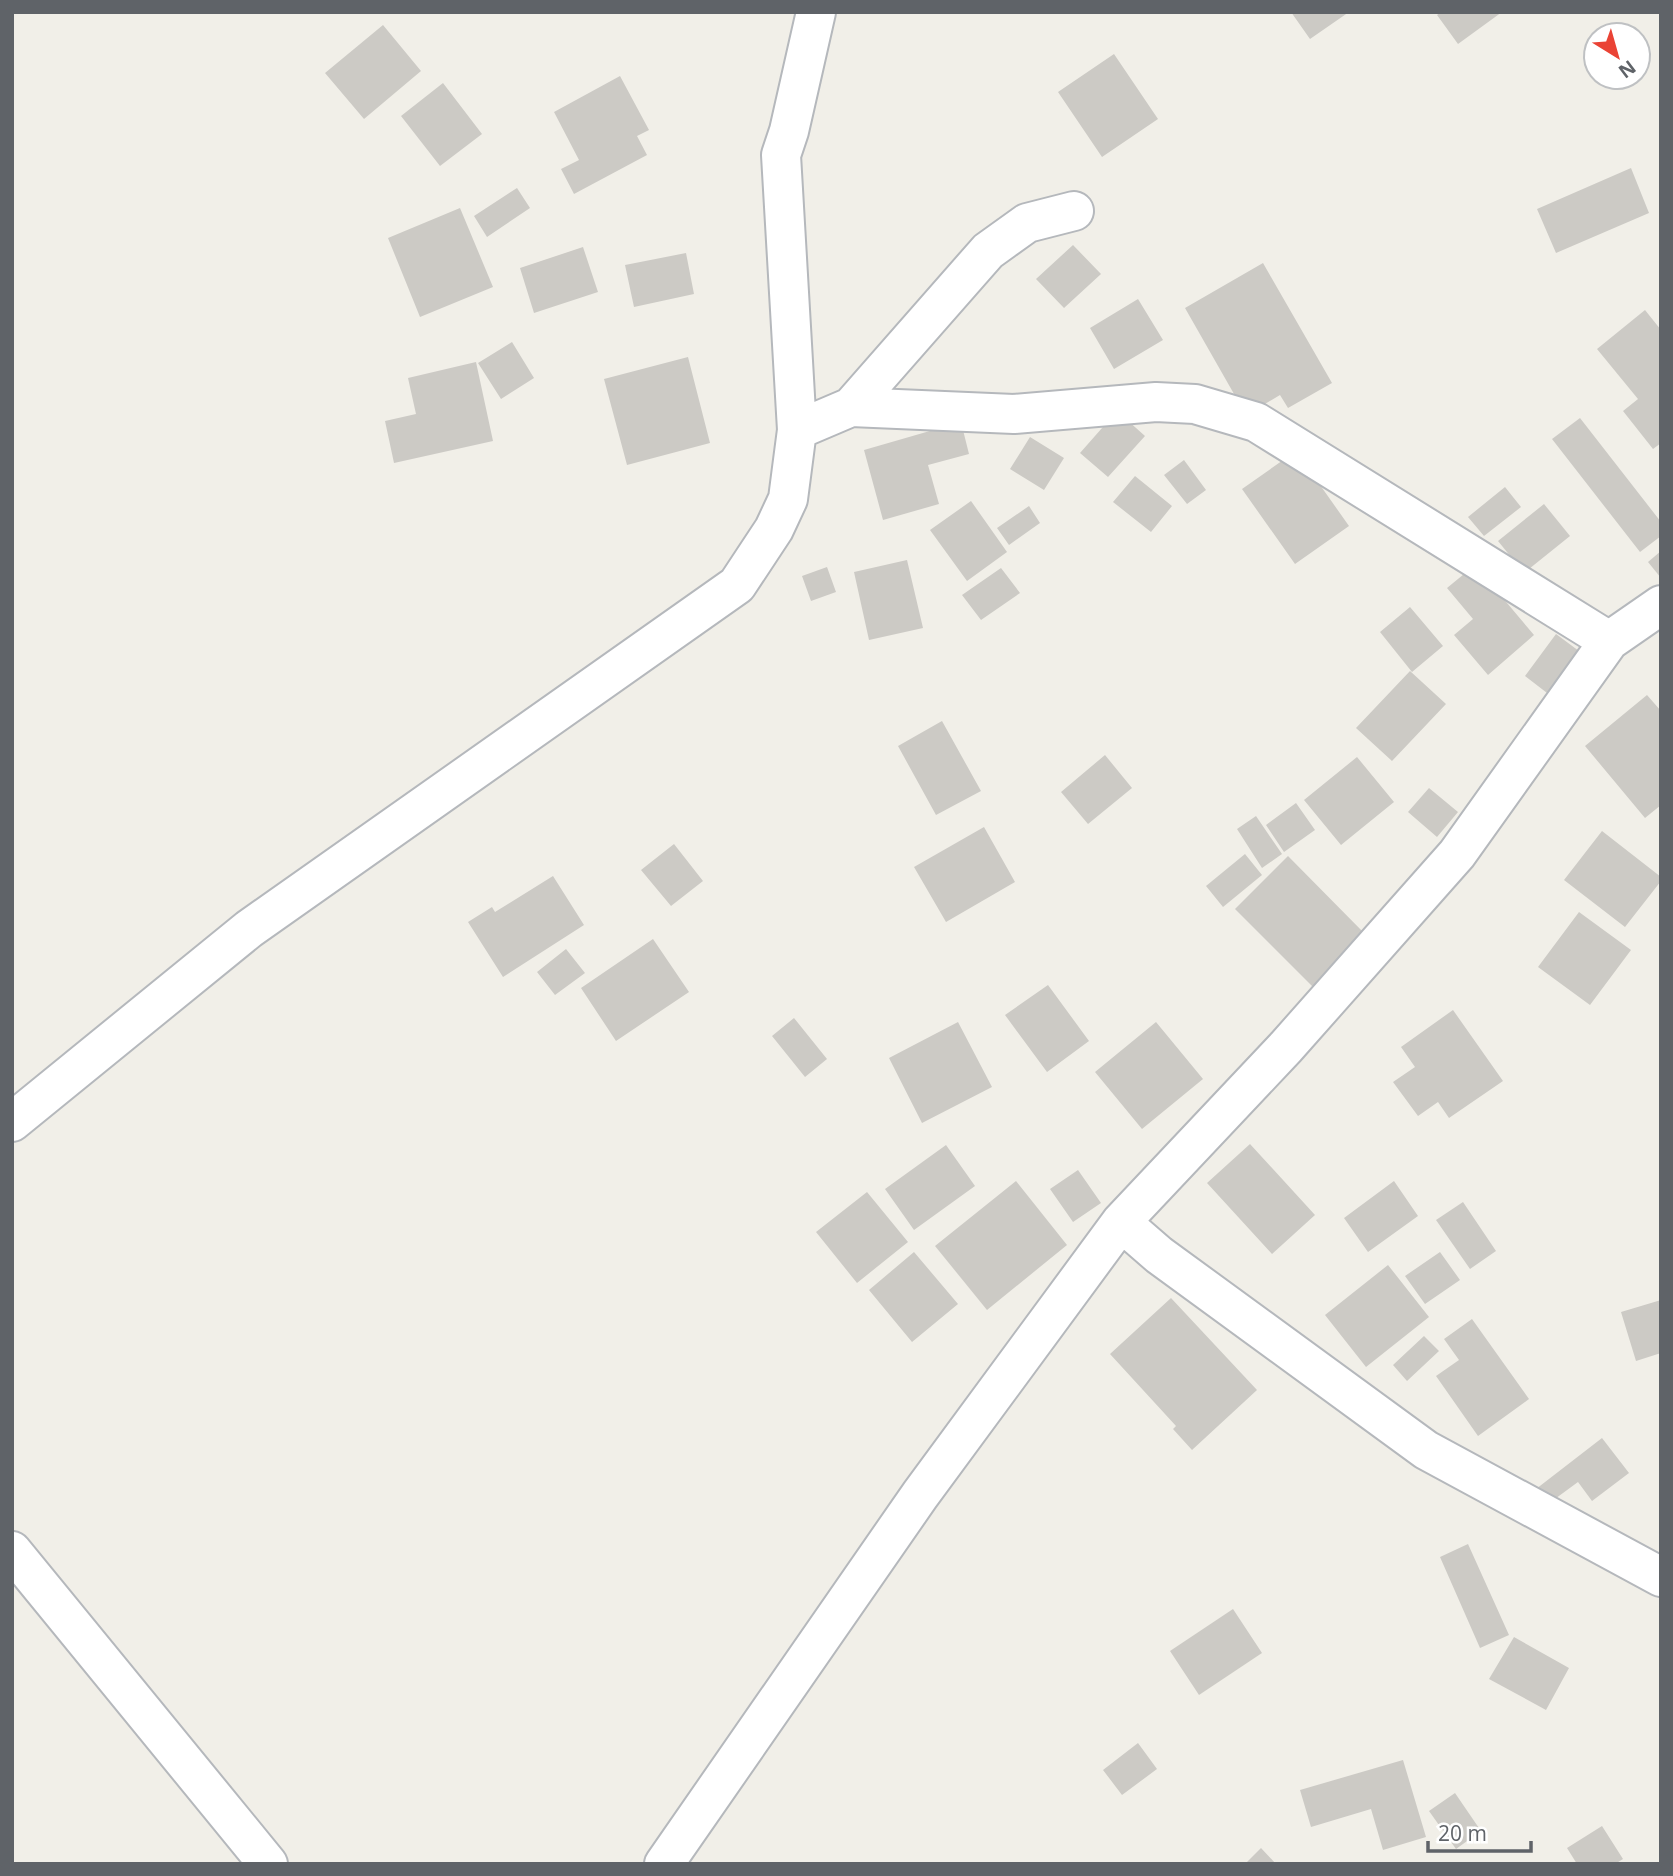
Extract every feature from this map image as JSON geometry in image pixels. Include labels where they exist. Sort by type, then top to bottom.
[{"type":"street","points":[[12,1122],[249,929],[737,585],[769,538],[788,499],[797,429],[780,155],[789,131],[816,12]]},
{"type":"street","points":[[851,407],[988,251],[1027,223],[1074,211]]},
{"type":"street","points":[[797,429],[851,407],[1014,414],[1156,402],[1195,404],[1232,413],[1256,422],[1609,641]]},
{"type":"street","points":[[664,1864],[920,1495],[1121,1222],[1286,1047],[1457,853],[1609,641],[1661,605]]},
{"type":"street","points":[[1121,1222],[1159,1255],[1426,1450],[1661,1577]]},
{"type":"street","points":[[12,1551],[268,1864]]},
{"type":"building","points":[[1291,12],[1349,12],[1310,39]]},
{"type":"building","points":[[1441,12],[1502,12],[1458,44],[1437,15]]},
{"type":"building","points":[[383,25],[421,71],[364,119],[325,73]]},
{"type":"building","points":[[1114,54],[1158,119],[1102,157],[1058,92]]},
{"type":"building","points":[[620,76],[649,130],[637,136],[647,155],[574,194],[561,169],[579,160],[554,112]]},
{"type":"building","points":[[443,83],[482,134],[440,166],[401,116]]},
{"type":"building","points":[[1631,168],[1649,213],[1556,253],[1537,209]]},
{"type":"building","points":[[517,188],[530,208],[487,237],[474,216]]},
{"type":"building","points":[[460,208],[493,287],[420,317],[388,238]]},
{"type":"building","points":[[1073,245],[1101,274],[1064,308],[1036,279]]},
{"type":"building","points":[[583,247],[598,292],[534,313],[520,268]]},
{"type":"building","points":[[686,253],[694,294],[634,307],[625,265]]},
{"type":"building","points":[[1263,263],[1332,383],[1288,408],[1280,395],[1246,415],[1185,308]]},
{"type":"building","points":[[1138,299],[1163,340],[1114,369],[1090,328]]},
{"type":"building","points":[[1645,310],[1661,330],[1661,443],[1653,449],[1623,411],[1638,399],[1597,349]]},
{"type":"building","points":[[512,342],[534,378],[501,399],[478,363]]},
{"type":"building","points":[[688,357],[710,443],[627,465],[604,379]]},
{"type":"building","points":[[476,362],[493,441],[394,463],[385,421],[416,414],[408,378]]},
{"type":"building","points":[[1117,411],[1145,436],[1108,477],[1080,453]]},
{"type":"building","points":[[1580,418],[1661,522],[1661,536],[1640,552],[1552,439]]},
{"type":"building","points":[[961,422],[969,454],[928,465],[939,504],[883,520],[864,450]]},
{"type":"building","points":[[1030,437],[1064,458],[1044,490],[1010,469]]},
{"type":"building","points":[[1296,451],[1349,526],[1295,564],[1242,489]]},
{"type":"building","points":[[1184,460],[1206,490],[1187,504],[1164,475]]},
{"type":"building","points":[[1135,476],[1172,506],[1151,532],[1113,502]]},
{"type":"building","points":[[1505,487],[1521,507],[1484,536],[1468,517]]},
{"type":"building","points":[[971,501],[1007,552],[967,581],[930,530]]},
{"type":"building","points":[[1544,504],[1570,536],[1524,573],[1498,541]]},
{"type":"building","points":[[1029,506],[1040,523],[1009,545],[997,528]]},
{"type":"building","points":[[1661,551],[1661,578],[1648,562]]},
{"type":"building","points":[[907,560],[923,628],[869,640],[854,572]]},
{"type":"building","points":[[1475,565],[1534,635],[1488,675],[1454,635],[1473,619],[1447,588]]},
{"type":"building","points":[[827,567],[836,592],[811,601],[802,576]]},
{"type":"building","points":[[1001,568],[1020,593],[981,620],[962,595]]},
{"type":"building","points":[[1410,607],[1443,646],[1412,672],[1380,632]]},
{"type":"building","points":[[1556,634],[1583,654],[1551,696],[1525,676]]},
{"type":"building","points":[[1410,671],[1446,704],[1392,761],[1356,728]]},
{"type":"building","points":[[1647,695],[1661,711],[1661,805],[1645,818],[1585,746]]},
{"type":"building","points":[[942,721],[981,791],[936,815],[898,746]]},
{"type":"building","points":[[1105,755],[1132,788],[1088,824],[1061,792]]},
{"type":"building","points":[[1357,757],[1394,802],[1341,845],[1304,800]]},
{"type":"building","points":[[1429,788],[1458,812],[1437,837],[1408,812]]},
{"type":"building","points":[[1296,803],[1315,830],[1284,852],[1266,825]]},
{"type":"building","points":[[1256,816],[1282,854],[1262,868],[1237,829]]},
{"type":"building","points":[[984,827],[1015,882],[946,922],[914,867]]},
{"type":"building","points":[[1602,831],[1661,877],[1661,881],[1625,927],[1564,880]]},
{"type":"building","points":[[674,844],[703,881],[671,906],[641,870]]},
{"type":"building","points":[[1245,854],[1262,875],[1223,907],[1206,886]]},
{"type":"building","points":[[1288,856],[1366,935],[1313,987],[1235,909]]},
{"type":"building","points":[[553,876],[584,925],[503,977],[468,922],[492,907],[495,912]]},
{"type":"building","points":[[1579,912],[1631,950],[1590,1005],[1538,967]]},
{"type":"building","points":[[653,939],[689,992],[616,1041],[581,988]]},
{"type":"building","points":[[566,949],[585,973],[555,995],[537,972]]},
{"type":"building","points":[[1048,985],[1089,1041],[1047,1072],[1005,1015]]},
{"type":"building","points":[[1453,1010],[1503,1081],[1449,1118],[1438,1102],[1418,1116],[1393,1082],[1415,1067],[1401,1047]]},
{"type":"building","points":[[794,1018],[827,1059],[805,1077],[772,1036]]},
{"type":"building","points":[[958,1022],[992,1087],[922,1123],[889,1058]]},
{"type":"building","points":[[1156,1022],[1203,1079],[1142,1129],[1095,1072]]},
{"type":"building","points":[[1250,1144],[1315,1215],[1272,1254],[1207,1183]]},
{"type":"building","points":[[946,1145],[975,1186],[914,1230],[885,1189]]},
{"type":"building","points":[[1078,1170],[1101,1203],[1073,1222],[1050,1189]]},
{"type":"building","points":[[1016,1181],[1067,1245],[987,1310],[935,1246]]},
{"type":"building","points":[[1394,1181],[1418,1216],[1368,1252],[1344,1218]]},
{"type":"building","points":[[867,1192],[908,1242],[857,1283],[816,1232]]},
{"type":"building","points":[[1463,1202],[1496,1251],[1470,1269],[1436,1220]]},
{"type":"building","points":[[914,1252],[958,1304],[912,1342],[869,1290]]},
{"type":"building","points":[[1440,1252],[1460,1280],[1425,1304],[1405,1276]]},
{"type":"building","points":[[1388,1265],[1429,1317],[1366,1367],[1325,1315]]},
{"type":"building","points":[[1171,1298],[1257,1390],[1192,1450],[1173,1429],[1176,1426],[1110,1354]]},
{"type":"building","points":[[1661,1300],[1661,1353],[1636,1361],[1621,1312]]},
{"type":"building","points":[[1472,1319],[1529,1399],[1478,1436],[1436,1376],[1459,1360],[1444,1339]]},
{"type":"building","points":[[1424,1336],[1439,1351],[1407,1381],[1393,1365]]},
{"type":"building","points":[[1602,1438],[1629,1473],[1592,1501],[1578,1482],[1548,1504],[1536,1489]]},
{"type":"building","points":[[1468,1544],[1509,1635],[1480,1648],[1440,1557]]},
{"type":"building","points":[[1233,1609],[1262,1653],[1199,1695],[1170,1651]]},
{"type":"building","points":[[1514,1637],[1569,1668],[1546,1710],[1489,1679]]},
{"type":"building","points":[[1138,1743],[1157,1769],[1122,1795],[1103,1770]]},
{"type":"building","points":[[1403,1760],[1426,1837],[1383,1850],[1371,1809],[1311,1827],[1300,1790]]},
{"type":"building","points":[[1455,1793],[1481,1831],[1456,1849],[1429,1811]]},
{"type":"building","points":[[1602,1826],[1623,1859],[1615,1864],[1577,1864],[1567,1848]]},
{"type":"building","points":[[1261,1848],[1276,1864],[1245,1864]]}]
